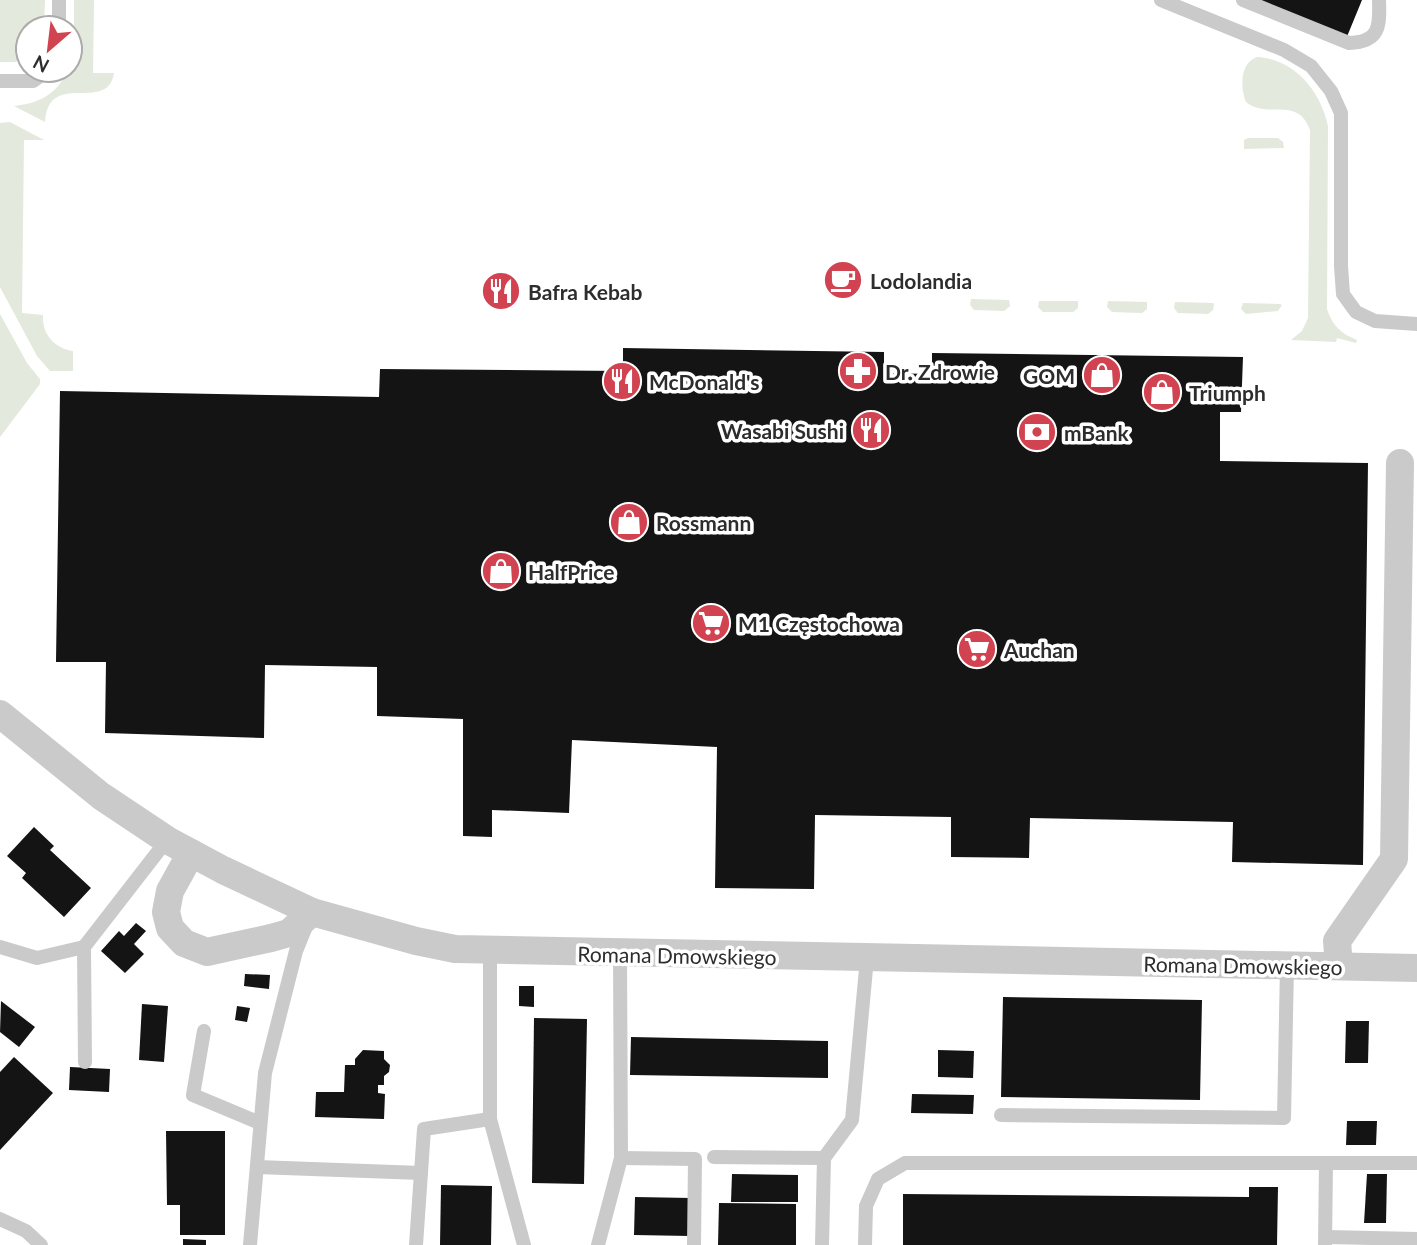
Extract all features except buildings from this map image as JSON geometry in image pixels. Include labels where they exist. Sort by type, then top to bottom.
[{"type":"street","points":[[1339,966],[1337,941],[1394,859],[1400,463]]},
{"type":"street","name":"Romana Dmowskiego","points":[[0,715],[101,796],[179,846],[312,912],[455,949],[1417,968]]},
{"type":"street","points":[[179,846],[166,912],[170,928],[184,943],[207,952],[271,938],[289,933],[312,912]]},
{"type":"lane","points":[[1161,0],[1284,50],[1311,66],[1331,91],[1341,113],[1340,266],[1343,294],[1356,312],[1375,321],[1417,324]]},
{"type":"lane","points":[[1243,0],[1349,43],[1364,42],[1375,34],[1380,21],[1379,0]]},
{"type":"lane","points":[[0,947],[37,958],[84,947],[179,846]]},
{"type":"lane","points":[[250,1245],[265,1073],[296,951],[312,912]]},
{"type":"lane","points":[[84,947],[85,1062]]},
{"type":"lane","points":[[490,951],[490,1119],[524,1245]]},
{"type":"lane","points":[[598,1245],[621,1158],[620,954]]},
{"type":"lane","points":[[822,1245],[824,1158],[852,1120],[867,958]]},
{"type":"lane","points":[[1001,1115],[1284,1118],[1287,966]]},
{"type":"lane","points":[[204,1031],[193,1095],[261,1123]]},
{"type":"lane","points":[[416,1245],[424,1129],[490,1119]]},
{"type":"lane","points":[[714,1157],[824,1158]]},
{"type":"lane","points":[[621,1158],[695,1159],[694,1245]]},
{"type":"lane","points":[[865,1245],[866,1206],[878,1179],[905,1163],[1417,1163]]},
{"type":"lane","points":[[1326,1163],[1326,1241],[1417,1238]]},
{"type":"lane","points":[[257,1167],[421,1173]]},
{"type":"lane","points":[[0,1219],[26,1231],[41,1245]]},
{"type":"shaded area","points":[[0,0],[45,0],[44,14],[14,14],[14,62],[0,62]]},
{"type":"shaded area","points":[[74,0],[94,0],[93,73],[114,73],[109,85],[101,91],[56,97],[49,106],[45,122],[14,106],[35,102],[50,94],[60,84],[84,84],[84,14],[74,14]]},
{"type":"shaded area","points":[[1257,57],[1271,59],[1294,71],[1312,90],[1324,113],[1328,126],[1327,309],[1338,328],[1357,340],[1356,343],[1337,338],[1336,342],[1291,340],[1302,331],[1308,318],[1310,130],[1298,113],[1263,109],[1246,102],[1243,89],[1244,70],[1251,60]]},
{"type":"shaded area","points":[[10,122],[44,140],[24,140],[22,313],[43,315],[50,339],[60,347],[73,351],[73,371],[50,371],[37,356],[0,287],[0,123]]},
{"type":"shaded area","points":[[1278,138],[1283,142],[1284,148],[1244,149],[1244,140]]},
{"type":"shaded area","points":[[971,299],[1009,300],[1010,306],[1004,311],[974,310],[970,305]]},
{"type":"shaded area","points":[[1039,301],[1078,301],[1078,308],[1073,312],[1043,312],[1038,307]]},
{"type":"shaded area","points":[[1108,301],[1147,302],[1147,309],[1142,313],[1112,312],[1107,307]]},
{"type":"shaded area","points":[[1175,302],[1214,304],[1213,310],[1208,314],[1178,313],[1174,308]]},
{"type":"shaded area","points":[[1243,303],[1282,305],[1278,311],[1246,314],[1241,309]]},
{"type":"shaded area","points":[[0,314],[27,363],[40,379],[40,384],[0,437]]},
{"type":"place","name":"Lodolandia","points":[[843,280]]},
{"type":"place","name":"Bafra Kebab","points":[[501,291]]},
{"type":"place","name":"Dr. Zdrowie","points":[[858,371]]},
{"type":"place","name":"GOM","points":[[1102,375]]},
{"type":"place","name":"McDonald's","points":[[622,381]]},
{"type":"place","name":"Triumph","points":[[1162,392]]},
{"type":"place","name":"Wasabi Sushi","points":[[871,430]]},
{"type":"place","name":"mBank","points":[[1037,432]]},
{"type":"place","name":"Rossmann","points":[[629,522]]},
{"type":"place","name":"HalfPrice","points":[[501,571]]},
{"type":"place","name":"M1 Częstochowa","points":[[711,623]]},
{"type":"place","name":"Auchan","points":[[977,649]]}]
